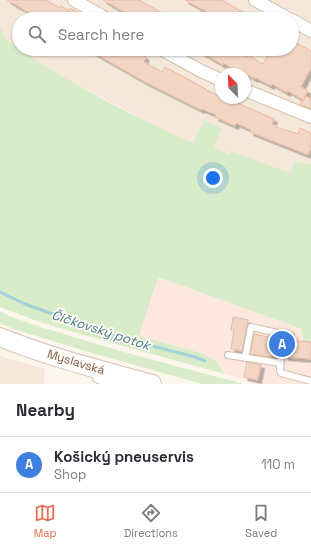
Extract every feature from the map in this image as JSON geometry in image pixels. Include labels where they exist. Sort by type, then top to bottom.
[{"type":"street","points":[[74,0],[95,12]]},
{"type":"street","points":[[255,0],[277,12]]},
{"type":"street","points":[[299,24],[311,31]]},
{"type":"street","points":[[174,56],[215,77]]},
{"type":"street","points":[[251,92],[311,117]]},
{"type":"street","name":"Myslavská","points":[[0,337],[76,362],[152,384]]},
{"type":"street","points":[[28,347],[116,384]]},
{"type":"lane","points":[[245,358],[251,327],[291,336]]},
{"type":"lane","points":[[228,355],[245,358],[281,360],[280,371],[282,373],[311,381]]},
{"type":"shaded area","points":[[0,0],[311,0],[311,164],[295,161],[291,174],[231,151],[229,154],[214,148],[222,129],[204,121],[193,143],[162,129],[83,88],[61,76],[31,56],[299,56],[299,12],[12,12],[12,43],[6,39],[0,26]]},
{"type":"shaded area","points":[[158,277],[302,329],[303,341],[311,342],[311,384],[262,384],[224,374],[220,365],[208,356],[139,336]]},
{"type":"shaded area","points":[[0,356],[45,369],[44,384],[0,384]]},
{"type":"green space","points":[[0,26],[6,39],[12,43],[12,56],[31,56],[94,94],[193,143],[204,120],[222,128],[214,148],[229,154],[231,151],[290,173],[295,161],[311,164],[311,342],[303,341],[302,329],[158,277],[139,336],[201,353],[218,364],[223,370],[224,374],[66,330],[0,307]]},
{"type":"green space","points":[[0,312],[32,324],[107,347],[244,384],[202,384],[89,352],[11,328],[0,323]]},
{"type":"building","points":[[7,0],[46,0],[60,8],[61,6],[68,10],[70,8],[77,12],[28,12]]},
{"type":"building","points":[[103,0],[139,0],[160,12],[124,12]]},
{"type":"building","points":[[185,0],[222,0],[243,12],[207,12]]},
{"type":"building","points":[[299,45],[311,51],[311,68],[301,87],[308,91],[303,100],[288,91],[287,93],[272,84],[271,86],[251,77],[251,68],[232,68],[207,56],[250,56],[263,64],[267,56],[299,56]]},
{"type":"building","points":[[99,56],[144,56],[146,57],[144,62],[162,72],[165,67],[215,94],[215,104],[240,104],[274,119],[272,124],[277,126],[276,127],[298,134],[300,128],[311,133],[311,148],[308,155],[250,132],[251,130],[236,123],[235,126],[215,117],[216,115],[202,109],[201,110],[145,82]]},
{"type":"building","points":[[306,96],[311,99],[311,109],[300,105]]},
{"type":"building","points":[[233,317],[248,320],[242,351],[231,349],[234,330],[231,330]]},
{"type":"building","points":[[254,334],[283,340],[311,342],[311,359],[285,357],[284,354],[281,353],[277,356],[272,355],[271,357],[250,354]]},
{"type":"building","points":[[247,362],[261,365],[258,380],[244,377]]},
{"type":"waterway","name":"Čičkovský potok","points":[[0,292],[25,304],[113,336],[195,357],[205,361]]},
{"type":"place","name":"Košický pneuservis","points":[[282,344]]}]
